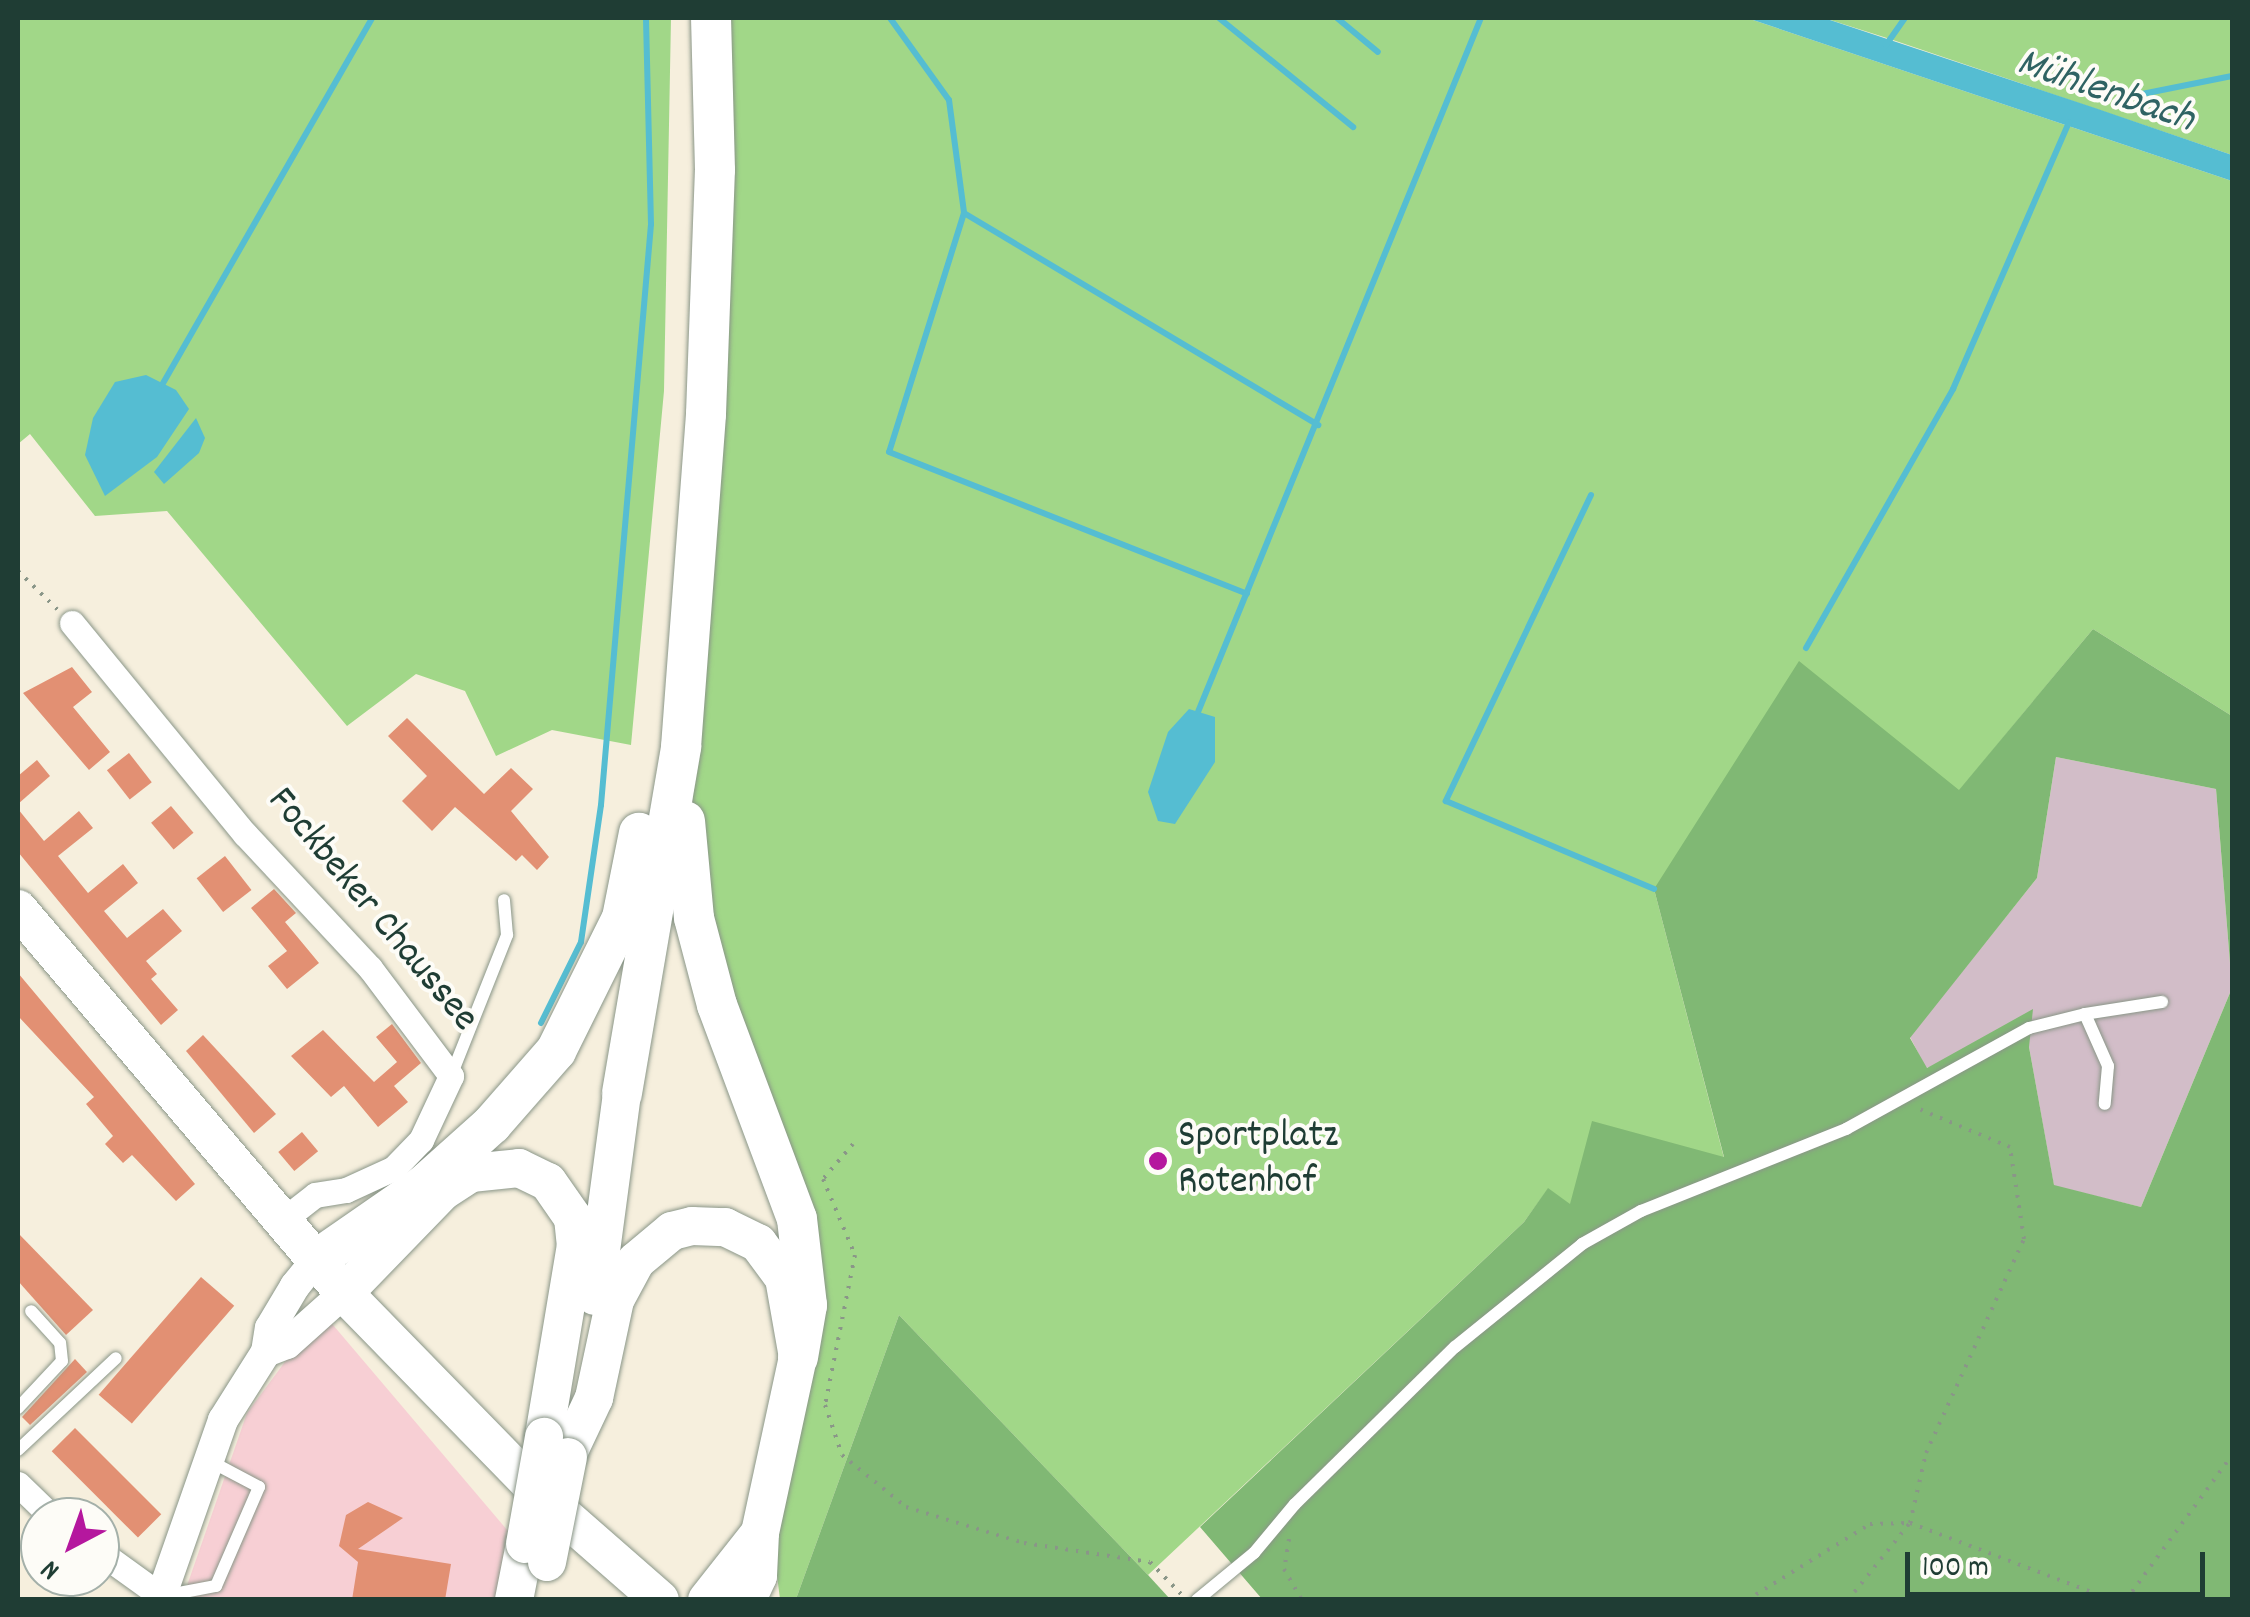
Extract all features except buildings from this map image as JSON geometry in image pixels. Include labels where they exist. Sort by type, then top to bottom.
[{"type":"highway","points":[[688,18],[682,397],[667,749],[694,918],[727,1037],[783,1172],[804,1256],[806,1305],[798,1357]]},
{"type":"highway","points":[[622,1093],[706,414],[715,170],[711,18]]},
{"type":"highway","points":[[316,1260],[423,1186],[492,1124],[556,1051],[622,918],[667,749]]},
{"type":"main road","points":[[18,909],[344,1293],[546,1501],[660,1600]]},
{"type":"main road","points":[[514,1600],[536,1553],[560,1448],[622,1093]]},
{"type":"main road","points":[[344,1293],[444,1191],[472,1173],[519,1168],[548,1182],[573,1218],[576,1246],[560,1448]]},
{"type":"main road","points":[[560,1448],[594,1398],[624,1278],[672,1231],[708,1224],[758,1243],[784,1278],[798,1357],[760,1533],[755,1592]]},
{"type":"main road","points":[[707,1600],[760,1533]]},
{"type":"main road","points":[[536,1553],[540,1600]]},
{"type":"street","name":"Fockbeker Chaussee","points":[[72,623],[245,834],[370,968],[452,1076],[421,1140],[394,1168],[315,1195],[283,1220]]},
{"type":"street","points":[[120,1567],[160,1598],[223,1420],[266,1352],[270,1328],[316,1260]]},
{"type":"street","points":[[266,1352],[287,1344],[344,1293]]},
{"type":"lane","points":[[452,1076],[507,935],[504,900]]},
{"type":"lane","points":[[1196,1600],[1254,1553],[1295,1504],[1456,1347],[1582,1244],[1716,1178],[1846,1130],[2029,1028],[2162,1002]]},
{"type":"lane","points":[[2086,1014],[2108,1066],[2106,1104]]},
{"type":"lane","points":[[18,1408],[62,1361],[60,1343],[32,1311]]},
{"type":"lane","points":[[18,1450],[116,1358]]},
{"type":"lane","points":[[160,1598],[216,1586],[259,1487],[208,1460]]},
{"type":"path","points":[[18,572],[72,623]]},
{"type":"path","points":[[1848,1600],[1910,1523],[1926,1454],[2024,1239],[2010,1146],[1896,1100]]},
{"type":"path","points":[[853,1144],[823,1180],[855,1255],[825,1406],[842,1455],[906,1507],[1024,1543],[1150,1562],[1186,1600]]},
{"type":"path","points":[[2126,1600],[2232,1455]]},
{"type":"path","points":[[1295,1504],[1284,1569],[1302,1600]]},
{"type":"path","points":[[1746,1600],[1870,1524],[1910,1523],[2114,1600]]},
{"type":"shaded area","points":[[2056,757],[2216,789],[2232,988],[2141,1207],[2054,1186],[2029,1047],[1926,1068],[1910,1037],[2037,878]]},
{"type":"shaded area","points":[[322,1312],[508,1531],[495,1599],[182,1600],[247,1413]]},
{"type":"green space","points":[[18,18],[671,18],[664,391],[631,745],[552,730],[496,756],[465,691],[416,674],[347,726],[167,511],[95,516],[30,434],[18,444]]},
{"type":"green space","points":[[719,18],[1747,18],[2232,181],[2232,716],[2093,629],[1959,791],[1654,889],[1724,1158],[1569,1205],[1548,1189],[1524,1222],[1148,1575],[899,1315],[796,1599],[780,1599],[775,1560],[813,1317],[724,1003],[698,880],[690,756]]},
{"type":"green space","points":[[1824,18],[2232,18],[2232,155],[1890,39]]},
{"type":"green space","points":[[2093,629],[2232,716],[2232,988],[2232,1599],[1262,1599],[1200,1527],[1524,1222],[1548,1188],[1570,1204],[1592,1121],[1724,1157],[1654,889],[1799,661],[1959,790]],"holes":[[[2056,757],[2216,789],[2232,988],[2141,1207],[2054,1185],[2029,1047],[2033,1009],[1927,1068],[1910,1038],[2037,878]]]},
{"type":"green space","points":[[899,1315],[1148,1575],[1170,1599],[796,1599]]},
{"type":"water","points":[[1747,18],[1824,18],[2095,108],[2232,155],[2232,181]]},
{"type":"water","points":[[146,375],[176,390],[189,409],[157,457],[105,496],[85,455],[93,418],[115,382]]},
{"type":"water","points":[[196,418],[205,438],[199,453],[164,484],[154,472]]},
{"type":"water","points":[[1189,709],[1215,717],[1215,762],[1175,824],[1158,821],[1148,792],[1168,732]]},
{"type":"waterway","points":[[162,385],[372,18]]},
{"type":"waterway","points":[[541,1023],[581,942],[601,805],[651,224],[646,18]]},
{"type":"waterway","points":[[890,18],[949,100],[964,213],[889,452],[1247,594]]},
{"type":"waterway","points":[[1219,18],[1353,127]]},
{"type":"waterway","points":[[1337,18],[1378,52]]},
{"type":"waterway","points":[[1198,712],[1481,18]]},
{"type":"waterway","points":[[1886,45],[1905,18]]},
{"type":"waterway","name":"Mühlenbach","points":[[2127,97],[2232,76]]},
{"type":"waterway","name":"Mühlenbach","points":[[1806,648],[1953,389],[2069,122]]},
{"type":"waterway","points":[[964,213],[1318,425]]},
{"type":"waterway","points":[[1591,495],[1446,801],[1654,889]]},
{"type":"place","name":"Sportplatz Rotenhof","points":[[1158,1161]]}]
